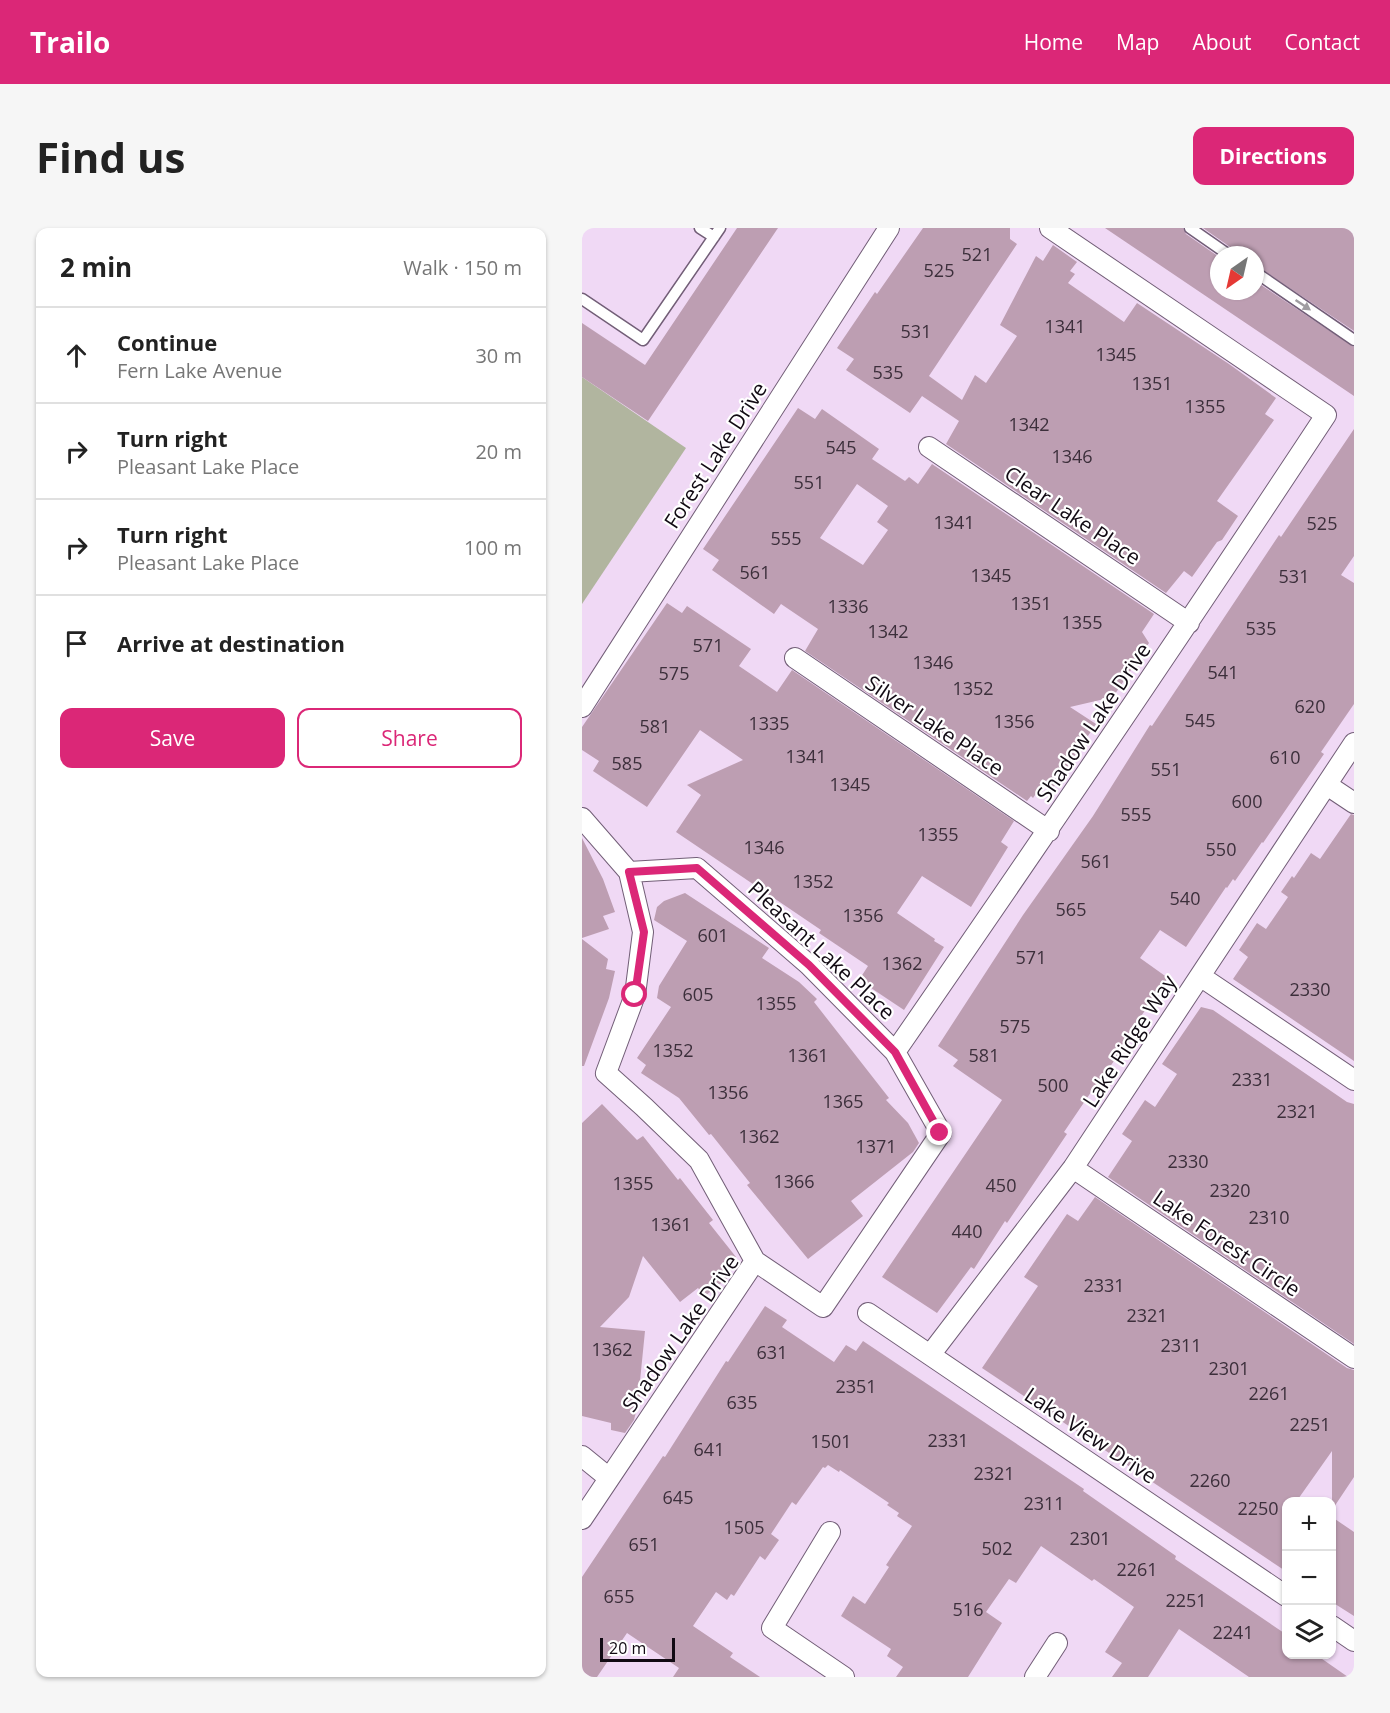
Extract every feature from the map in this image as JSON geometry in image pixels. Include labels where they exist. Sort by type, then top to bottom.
[{"type":"street","name":"Forest Lake Drive","points":[[582,707],[889,228]]},
{"type":"street","name":"Shadow Lake Drive","points":[[895,1052],[1190,623],[1326,415],[1050,228]]},
{"type":"street","name":"Clear Lake Place","points":[[929,447],[1190,623]]},
{"type":"street","name":"Silver Lake Place","points":[[795,658],[1048,831]]},
{"type":"street","name":"Lake Ridge Way","points":[[930,1355],[1073,1168],[1354,743]]},
{"type":"street","points":[[1326,785],[1354,803]]},
{"type":"street","points":[[582,818],[629,872],[644,932],[635,995],[606,1073],[699,1160],[755,1262]]},
{"type":"street","name":"Pleasant Lake Place","points":[[629,872],[697,868],[809,965],[895,1052],[940,1133]]},
{"type":"street","points":[[1200,976],[1354,1080]]},
{"type":"street","name":"Shadow Lake Drive","points":[[582,1520],[755,1262],[824,1307],[940,1133]]},
{"type":"street","name":"Lake Forest Circle","points":[[1073,1168],[1354,1358]]},
{"type":"street","name":"Lake View Drive","points":[[868,1313],[1282,1593]]},
{"type":"street","points":[[582,1456],[609,1478]]},
{"type":"street","points":[[830,1532],[772,1628],[844,1677]]},
{"type":"street","points":[[1336,1629],[1354,1641]]},
{"type":"street","points":[[1035,1677],[1057,1643]]},
{"type":"lane","points":[[582,299],[643,340],[717,233],[700,228]]},
{"type":"lane","points":[[1190,228],[1216,246]]},
{"type":"lane","points":[[1264,278],[1354,340]]},
{"type":"green space","points":[[582,377],[686,448],[582,604]]},
{"type":"building","points":[[737,228],[778,228],[648,421],[582,377],[582,323],[645,365]]},
{"type":"building","points":[[923,228],[1010,228],[1010,239],[1017,244],[929,376],[962,400],[975,375],[986,383],[1017,336],[1000,325],[1036,256],[1043,261],[1053,245],[1077,262],[1070,271],[1075,274],[1068,283],[1124,322],[1137,303],[1276,398],[1265,414],[1274,420],[1217,501],[1238,516],[1192,577],[1184,571],[1166,593],[946,444],[959,421],[922,396],[910,413],[846,370],[854,359],[837,348]]},
{"type":"building","points":[[1105,228],[1183,228],[1186,234],[1210,251],[1210,299]]},
{"type":"building","points":[[1203,228],[1354,228],[1354,331],[1264,271],[1264,246],[1229,246]]},
{"type":"building","points":[[1264,287],[1354,347],[1354,396],[1212,300],[1264,300]]},
{"type":"building","points":[[798,408],[815,419],[822,409],[879,449],[872,459],[905,481],[909,477],[918,484],[932,464],[1154,614],[1142,632],[1149,643],[1113,697],[1070,707],[1096,724],[1053,788],[1044,782],[1033,798],[1031,796],[1027,801],[805,651],[818,629],[781,604],[774,614],[712,570],[719,560],[703,549]],"holes":[[[857,484],[888,506],[877,522],[888,530],[863,565],[820,538]]]},
{"type":"building","points":[[1354,429],[1354,556],[1341,575],[1354,583],[1354,704],[1321,752],[1324,754],[1263,843],[1235,881],[1233,879],[1226,887],[1186,947],[1160,930],[1140,958],[1168,978],[1127,1036],[1121,1047],[1123,1048],[1064,1132],[1067,1134],[1007,1223],[1005,1221],[974,1269],[971,1267],[937,1313],[882,1277],[1002,1100],[953,1066],[958,1060],[938,1046],[1023,915],[1093,816],[1150,725],[1152,726],[1279,535],[1281,537]]},
{"type":"building","points":[[667,603],[682,613],[687,606],[751,649],[739,666],[777,692],[792,670],[1014,821],[1001,842],[1008,847],[971,907],[922,876],[897,913],[944,947],[904,1010],[859,980],[868,966],[819,933],[821,930],[676,832],[701,795],[687,785],[743,760],[700,730],[647,807],[593,771],[599,761],[582,750],[582,727]]},
{"type":"building","points":[[1351,814],[1354,815],[1354,1061],[1233,979],[1248,957],[1239,950],[1257,923],[1266,929],[1288,897],[1281,892],[1292,876],[1294,878],[1311,853],[1320,859]]},
{"type":"building","points":[[582,838],[603,879],[615,912],[603,916],[609,929],[582,938]]},
{"type":"building","points":[[685,893],[769,948],[762,958],[799,982],[817,999],[814,1002],[889,1098],[886,1100],[908,1123],[919,1143],[913,1152],[851,1201],[863,1216],[808,1259],[747,1185],[750,1183],[711,1134],[709,1135],[679,1098],[641,1073],[646,1065],[637,1058],[671,1007],[657,998],[659,986],[687,941],[654,920],[657,907],[664,901]]},
{"type":"building","points":[[582,939],[608,959],[606,969],[615,971],[609,998],[584,1066],[582,1066]]},
{"type":"building","points":[[1201,1007],[1213,1010],[1347,1102],[1354,1104],[1354,1344],[1108,1177],[1132,1141],[1122,1134],[1145,1100],[1155,1107],[1177,1074],[1162,1064]]},
{"type":"building","points":[[602,1104],[637,1140],[643,1136],[678,1180],[680,1178],[713,1220],[709,1223],[736,1257],[725,1265],[732,1274],[730,1276],[705,1296],[698,1288],[680,1302],[643,1256],[629,1297],[600,1327],[645,1331],[639,1391],[641,1392],[634,1420],[625,1433],[611,1430],[611,1423],[582,1416],[582,1123]]},
{"type":"building","points":[[1095,1197],[1347,1368],[1354,1370],[1354,1477],[1336,1504],[1336,1497],[1332,1497],[1332,1451],[1300,1497],[1282,1497],[1282,1569],[982,1368],[1038,1286],[1024,1277],[1067,1214],[1078,1221]]},
{"type":"building","points":[[765,1306],[787,1320],[782,1327],[834,1362],[846,1345],[856,1351],[863,1341],[1084,1489],[1083,1491],[1176,1556],[1175,1559],[1282,1632],[1282,1659],[1322,1659],[1348,1677],[1249,1677],[1179,1629],[1148,1677],[1112,1677],[1122,1663],[1105,1652],[1134,1607],[1041,1546],[1016,1583],[1009,1579],[986,1612],[1002,1623],[968,1677],[896,1677],[903,1667],[887,1656],[891,1649],[841,1616],[853,1596],[865,1604],[889,1567],[886,1565],[912,1526],[897,1516],[899,1513],[887,1505],[889,1503],[840,1470],[839,1472],[828,1465],[823,1467],[796,1505],[792,1502],[771,1534],[779,1540],[765,1560],[760,1556],[734,1596],[731,1594],[727,1600],[716,1592],[693,1626],[733,1653],[730,1657],[760,1677],[673,1677],[679,1668],[627,1633],[597,1677],[591,1677],[582,1671],[582,1577],[663,1456],[665,1457],[726,1361],[728,1362]]},
{"type":"building","points":[[1336,1520],[1354,1532],[1354,1616],[1336,1605]]},
{"type":"route","points":[[635,995],[644,932],[629,872],[697,868],[809,965],[895,1052],[940,1133]]}]
